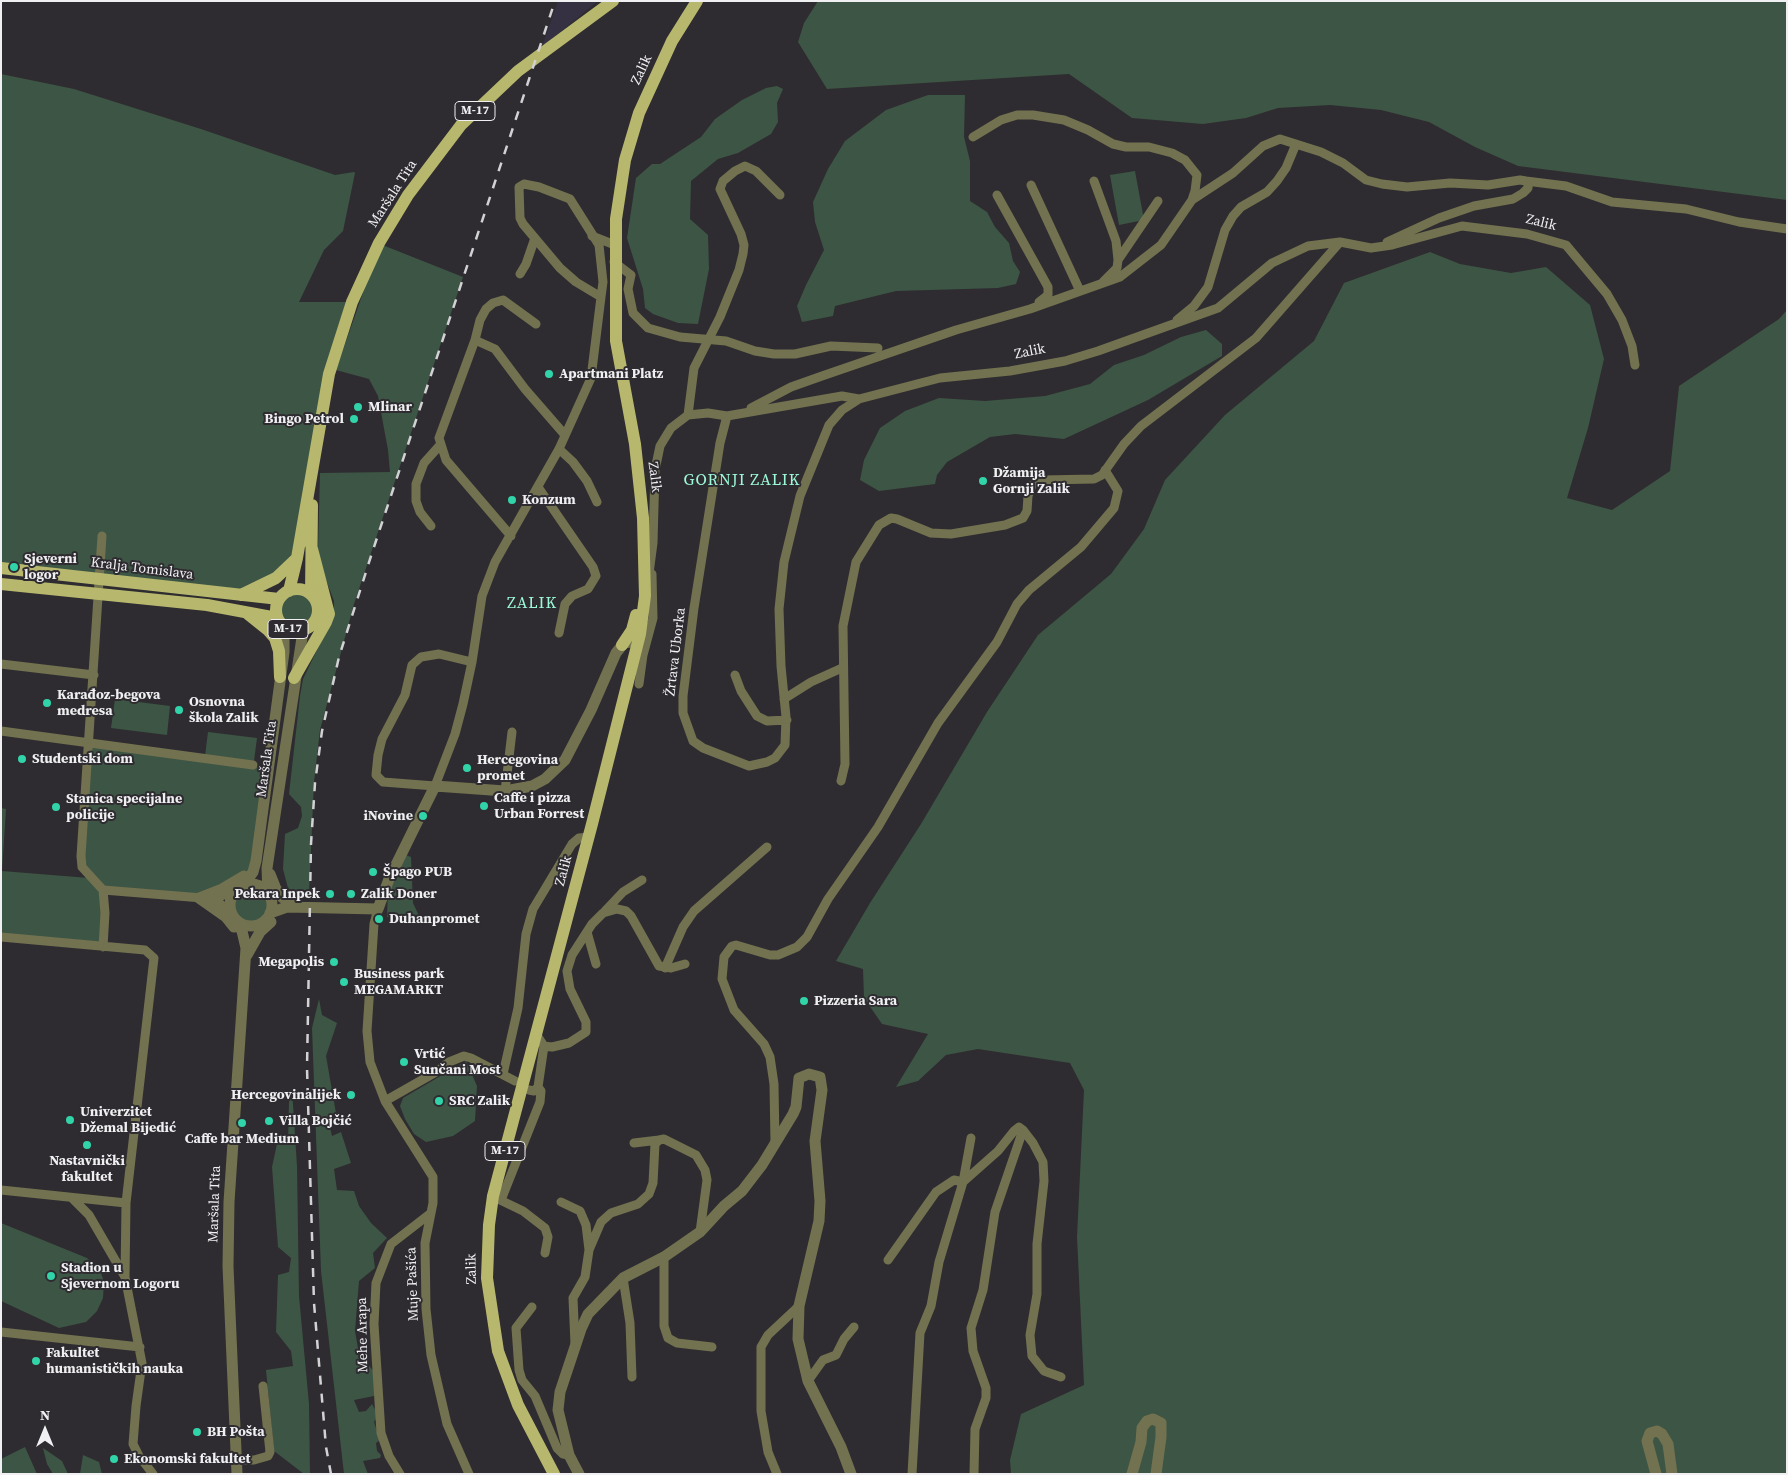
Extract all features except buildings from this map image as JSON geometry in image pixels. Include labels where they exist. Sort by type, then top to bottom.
[{"type":"main road","name":"Maršala Tita","points":[[289,591],[297,558],[329,374],[352,302],[379,242],[408,196],[456,130],[500,86],[605,5],[613,1]]},
{"type":"main road","name":"Zalik","points":[[554,1474],[518,1405],[498,1351],[487,1278],[489,1224],[498,1198],[536,1034],[589,837],[638,643],[648,562],[640,488],[616,341],[614,262],[619,193],[639,113],[672,41],[697,1]]},
{"type":"main road","name":"Maršala Tita","points":[[311,594],[314,460]]},
{"type":"main road","points":[[294,678],[326,622],[328,614],[311,545]]},
{"type":"main road","points":[[241,595],[276,578],[297,558]]},
{"type":"main road","points":[[622,645],[632,630],[636,618],[640,568],[648,562]]},
{"type":"main road","name":"Kralja Tomislava","points":[[1,568],[279,599]]},
{"type":"main road","name":"Kralja Tomislava","points":[[1,584],[207,605],[244,611],[281,622]]},
{"type":"main road","points":[[289,591],[300,589],[311,594]]},
{"type":"main road","name":"M-17","points":[[289,591],[279,599],[276,605],[281,622],[290,630],[303,631],[313,624],[317,618],[317,605],[311,594]]},
{"type":"main road","points":[[244,611],[268,630],[274,638],[279,651],[280,677]]},
{"type":"street","name":"Zalik","points":[[973,137],[1001,120],[1017,115],[1033,115],[1064,120],[1088,130],[1113,144],[1126,147],[1149,147],[1172,153],[1185,160],[1197,175],[1192,200]]},
{"type":"street","name":"Zalik","points":[[727,416],[758,406],[791,387],[822,376],[962,328],[1030,309],[1120,277],[1161,245],[1192,200],[1233,173],[1262,146],[1274,140],[1280,139],[1321,152],[1343,163],[1366,180],[1382,184],[1406,187],[1450,183],[1488,186],[1511,181],[1526,181],[1566,186],[1612,202],[1686,209],[1739,222],[1787,229]]},
{"type":"street","name":"Zalik","points":[[1172,323],[1194,306],[1208,286],[1225,230],[1234,216],[1277,181],[1286,168],[1296,144]]},
{"type":"street","points":[[727,416],[708,414],[688,415],[694,368],[720,317],[739,270],[744,245],[720,189],[723,181],[735,170],[745,166],[756,171],[780,195]]},
{"type":"street","points":[[1094,181],[1116,241],[1118,260]]},
{"type":"street","name":"Zalik","points":[[1370,248],[1439,218],[1474,206],[1513,199],[1528,188],[1526,181]]},
{"type":"street","points":[[215,899],[234,917],[248,926],[261,923],[270,914],[287,907],[378,908],[389,879],[435,786],[455,734],[472,662],[482,596],[495,562],[559,449],[591,378],[602,297],[599,245],[570,199],[524,184],[519,187],[520,218],[535,238],[571,278],[602,297]]},
{"type":"street","points":[[1032,185],[1080,291]]},
{"type":"street","name":"Zalik","points":[[997,196],[1048,287],[1048,295],[1030,309]]},
{"type":"street","name":"Zalik","points":[[1094,287],[1105,280],[1116,268],[1118,260],[1158,201]]},
{"type":"street","name":"Zalik","points":[[741,412],[773,410],[842,396],[859,399],[940,378],[1010,371],[1065,361],[1218,308],[1272,263],[1308,246],[1340,242],[1370,248],[1392,245],[1462,226],[1527,234],[1566,245],[1585,266],[1617,311],[1632,346],[1635,365]]},
{"type":"street","points":[[592,236],[615,245]]},
{"type":"street","points":[[520,274],[526,264],[535,238]]},
{"type":"street","points":[[840,781],[845,764],[842,668],[843,626],[856,562],[879,525],[891,518],[931,533],[951,534],[1005,525],[1024,518],[1028,511],[1028,496],[1032,485],[1043,480],[1094,479],[1105,470],[1124,444],[1141,426],[1256,338],[1340,242]]},
{"type":"street","points":[[614,262],[631,274],[628,290],[633,313],[648,328],[680,337],[708,338],[774,354],[795,354],[831,346],[878,348]]},
{"type":"street","points":[[510,536],[446,460],[439,438],[442,425],[475,340],[480,320],[486,310],[493,303],[503,300],[536,324]]},
{"type":"street","points":[[475,340],[495,349],[525,389],[565,435]]},
{"type":"street","name":"Žrtava Uborka","points":[[727,416],[720,443],[694,608],[683,696],[683,712],[693,741],[703,748],[749,766],[767,762],[774,758],[785,745],[786,720],[781,666],[780,592],[800,496],[829,426],[842,410],[859,399]]},
{"type":"street","name":"Žrtava Uborka","points":[[639,684],[653,611],[648,562],[655,470],[660,446],[670,428],[688,415]]},
{"type":"street","points":[[430,526],[420,512],[416,501],[416,484],[424,463],[440,444]]},
{"type":"street","points":[[559,449],[573,462],[587,481],[597,502]]},
{"type":"street","points":[[774,1143],[774,1084],[770,1056],[764,1044],[734,1010],[722,979],[724,958],[732,946],[736,945],[770,956],[778,955],[797,947],[807,937],[828,899],[878,827],[938,723],[997,642],[1017,604],[1029,590],[1081,546],[1114,508],[1118,491],[1105,470]]},
{"type":"street","points":[[538,487],[593,567],[596,576],[588,589],[572,596],[565,604],[559,633]]},
{"type":"street","points":[[102,536],[81,856],[82,866],[90,878],[103,890],[215,899],[240,888],[256,885],[287,907]]},
{"type":"street","name":"Maršala Tita","points":[[240,888],[253,872],[256,861],[280,677],[281,622]]},
{"type":"street","name":"Maršala Tita","points":[[269,894],[268,864],[294,678],[303,631]]},
{"type":"street","points":[[472,662],[439,654],[416,660],[412,666],[400,707],[382,739],[375,770],[382,782],[505,791],[539,783],[553,773],[565,760],[591,710],[616,653],[622,645],[628,642],[638,643]]},
{"type":"street","points":[[1,664],[94,675]]},
{"type":"street","points":[[784,699],[811,682],[842,668]]},
{"type":"street","points":[[735,675],[741,690],[757,716],[767,721],[786,720]]},
{"type":"street","points":[[1,731],[253,765]]},
{"type":"street","points":[[505,791],[512,732]]},
{"type":"street","points":[[502,1074],[518,1008],[526,934],[534,909],[572,844],[579,838],[589,837]]},
{"type":"street","points":[[665,968],[683,927],[694,911],[767,847]]},
{"type":"street","points":[[199,898],[239,880],[247,874],[256,861]]},
{"type":"street","points":[[268,864],[276,889],[283,898],[301,908]]},
{"type":"street","points":[[603,914],[623,892],[642,880]]},
{"type":"street","points":[[234,917],[230,901],[240,888]]},
{"type":"street","points":[[103,890],[105,912],[103,947]]},
{"type":"street","points":[[269,894],[272,902],[270,914]]},
{"type":"street","points":[[199,898],[226,917],[234,926],[240,938],[245,962]]},
{"type":"street","points":[[245,962],[260,932],[273,921],[301,908]]},
{"type":"street","name":"Muje Pašića","points":[[378,908],[374,924],[368,1049],[373,1074],[385,1102],[433,1178],[431,1213],[425,1243],[426,1309],[431,1355],[447,1424],[468,1474]]},
{"type":"street","points":[[544,1046],[569,1043],[586,1032],[586,1022],[570,990],[567,971],[572,955],[597,917],[617,909],[626,911],[631,916],[659,966],[665,968],[686,964]]},
{"type":"street","name":"Maršala Tita","points":[[234,917],[242,931],[246,948],[229,1202],[229,1302],[237,1474]]},
{"type":"street","name":"Maršala Tita","points":[[246,948],[250,938],[261,923]]},
{"type":"street","points":[[587,932],[596,964]]},
{"type":"street","points":[[1,937],[145,950],[154,958],[126,1203],[125,1277],[142,1363],[133,1437],[139,1456],[153,1474]]},
{"type":"street","points":[[536,1034],[544,1046],[533,1088],[541,1091],[540,1102],[498,1198],[529,1215],[545,1228],[548,1237],[545,1253]]},
{"type":"street","points":[[385,1102],[449,1062],[464,1056],[515,1081]]},
{"type":"street","points":[[579,1474],[569,1455],[558,1410],[560,1392],[588,1314],[623,1278],[664,1257],[700,1232],[752,1180],[796,1107],[799,1078],[809,1074],[817,1074],[820,1077],[822,1090],[815,1135],[819,1221],[799,1306],[798,1339],[808,1381],[841,1447],[852,1474]]},
{"type":"street","points":[[963,1182],[998,1151],[1019,1127],[1033,1144],[1043,1162],[1044,1181],[1037,1244],[1038,1294],[1030,1335],[1032,1356],[1044,1371],[1061,1377]]},
{"type":"street","points":[[974,1474],[975,1429],[986,1398],[986,1388],[973,1351],[970,1328],[983,1290],[995,1212],[1022,1130]]},
{"type":"street","points":[[912,1474],[920,1333],[931,1306],[938,1262],[963,1182],[971,1138]]},
{"type":"street","points":[[634,1143],[664,1139],[696,1156],[705,1170],[707,1180],[700,1232]]},
{"type":"street","points":[[575,1347],[573,1298],[585,1277],[589,1250],[601,1222],[611,1213],[638,1204],[648,1194],[653,1183],[655,1144],[658,1140]]},
{"type":"street","points":[[888,1260],[936,1192],[954,1180],[963,1182]]},
{"type":"street","points":[[1,1190],[126,1203]]},
{"type":"street","points":[[72,1198],[89,1215],[125,1277]]},
{"type":"street","points":[[561,1202],[580,1211],[586,1225],[589,1250]]},
{"type":"street","name":"Mehe Arapa","points":[[400,1474],[389,1456],[381,1433],[374,1324],[376,1283],[391,1244],[431,1213]]},
{"type":"street","points":[[664,1257],[664,1326],[668,1338],[677,1343],[712,1346]]},
{"type":"street","points":[[623,1278],[630,1323],[632,1377]]},
{"type":"street","points":[[777,1474],[768,1452],[761,1410],[762,1346],[768,1335],[799,1306]]},
{"type":"street","points":[[532,1307],[516,1328],[519,1370],[522,1380],[535,1396],[556,1448],[569,1455]]},
{"type":"street","points":[[808,1381],[822,1360],[836,1355],[844,1339],[854,1327]]},
{"type":"street","points":[[1,1332],[140,1347]]},
{"type":"street","points":[[236,1460],[254,1460],[268,1456],[270,1452],[263,1386]]},
{"type":"street","points":[[1132,1474],[1141,1442],[1142,1428],[1146,1421],[1153,1419],[1161,1423],[1162,1437],[1156,1474]]},
{"type":"street","points":[[1656,1474],[1646,1441],[1650,1433],[1657,1431],[1662,1434],[1668,1444],[1672,1474]]},
{"type":"shaded area","points":[[558,1],[598,1],[542,47]]},
{"type":"green space","points":[[818,1],[1787,1],[1787,200],[1518,166],[1475,147],[1429,122],[1381,110],[1330,105],[1278,108],[1246,118],[1203,124],[1132,118],[1069,74],[827,89],[798,42],[804,23]]},
{"type":"green space","name":"Sjeverni logor","points":[[1,74],[74,89],[201,129],[335,175],[355,173],[343,231],[324,250],[299,302],[352,302],[343,329],[297,558],[252,590],[1,568]]},
{"type":"green space","points":[[777,86],[783,89],[777,103],[778,122],[771,134],[738,153],[718,159],[691,181],[690,219],[708,235],[709,269],[698,324],[678,323],[653,314],[645,308],[643,289],[627,238],[636,178],[652,164],[660,164],[701,137],[715,119],[742,100],[766,88]]},
{"type":"green space","points":[[928,95],[965,95],[964,137],[970,161],[970,201],[987,212],[995,227],[1009,243],[1013,261],[1020,272],[1016,284],[998,288],[896,291],[835,306],[833,316],[802,322],[797,306],[824,250],[815,222],[813,202],[828,169],[845,141],[886,110]]},
{"type":"green space","points":[[1135,171],[1144,220],[1119,225],[1110,175]]},
{"type":"green space","points":[[380,244],[463,277],[354,604],[320,730],[314,782],[309,893],[289,892],[283,869],[285,834],[298,828],[302,816],[301,807],[289,794],[300,696],[303,679],[334,615],[334,601],[320,564],[318,549],[320,473],[390,472],[378,396],[369,379],[336,370]]},
{"type":"green space","points":[[1430,252],[1460,264],[1511,273],[1546,267],[1590,305],[1604,359],[1588,428],[1567,498],[1612,510],[1670,471],[1679,386],[1779,319],[1787,310],[1787,1474],[1011,1474],[1010,1460],[1021,1414],[1084,1385],[1077,1237],[1084,1090],[1070,1063],[978,1049],[946,1055],[918,1081],[896,1087],[928,1034],[882,1024],[864,998],[863,969],[836,961],[870,903],[921,824],[987,712],[1038,635],[1111,574],[1144,529],[1165,480],[1225,415],[1314,341],[1344,283]]},
{"type":"green space","points":[[1206,330],[1222,344],[1222,356],[1148,400],[1064,439],[1015,434],[990,437],[947,462],[937,475],[935,484],[879,491],[860,480],[864,460],[880,428],[905,411],[939,398],[985,401],[1045,396],[1090,384],[1114,365],[1144,355],[1181,337]]},
{"type":"green space","points":[[297,590],[311,596],[317,610],[311,624],[297,630],[283,624],[277,610],[283,596]]},
{"type":"green space","points":[[115,699],[170,706],[167,735],[111,728]]},
{"type":"green space","points":[[208,732],[257,738],[254,761],[205,756]]},
{"type":"green space","points":[[89,743],[268,767],[256,861],[247,873],[199,898],[103,890],[103,946],[1,936],[1,808],[6,809],[2,871],[89,878],[82,867]]},
{"type":"green space","points":[[403,854],[411,857],[413,903],[420,918],[387,917],[388,887]]},
{"type":"green space","points":[[251,886],[265,891],[270,905],[265,919],[251,924],[237,919],[232,905],[237,891]]},
{"type":"green space","points":[[319,999],[322,1015],[337,1023],[326,1056],[337,1119],[329,1123],[332,1136],[341,1132],[351,1163],[334,1169],[337,1190],[354,1191],[359,1206],[371,1223],[387,1238],[373,1253],[375,1268],[359,1281],[355,1331],[359,1354],[375,1373],[374,1396],[354,1400],[359,1412],[366,1411],[372,1404],[378,1415],[374,1422],[380,1440],[376,1443],[377,1451],[381,1455],[380,1458],[363,1461],[368,1474],[344,1474],[321,1271],[312,1028]]},
{"type":"green space","name":"SRC Zalik","points":[[466,1061],[477,1086],[475,1121],[453,1136],[426,1142],[414,1134],[405,1119],[400,1106],[403,1098]]},
{"type":"green space","points":[[292,1089],[297,1166],[299,1296],[309,1404],[310,1474],[304,1474],[274,1451],[266,1370],[293,1366],[291,1351],[276,1332],[278,1275],[289,1272],[291,1258],[278,1247],[272,1167],[277,1144],[288,1145],[289,1101]]},
{"type":"green space","name":"Stadion u Sjevernom Logoru","points":[[1,1223],[87,1258],[100,1270],[104,1282],[103,1298],[97,1311],[86,1322],[59,1328],[1,1301]]},
{"type":"green space","points":[[25,1447],[37,1474],[1,1474],[1,1459]]},
{"type":"green space","points":[[43,1448],[62,1461],[68,1474],[53,1474],[47,1464]]},
{"type":"green space","points":[[83,1455],[99,1462],[102,1474],[80,1474]]},
{"type":"railway","points":[[331,1474],[326,1447],[314,1303],[307,1068],[311,844],[315,783],[322,731],[339,657],[371,556],[555,1]]},
{"type":"place","name":"Apartmani Platz","points":[[549,374]]},
{"type":"place","name":"Mlinar","points":[[358,407]]},
{"type":"place","name":"Bingo Petrol","points":[[354,419]]},
{"type":"place","name":"Džamija Gornji Zalik","points":[[983,481]]},
{"type":"place","name":"Konzum","points":[[512,500]]},
{"type":"place","name":"Sjeverni logor","points":[[14,567]]},
{"type":"place","name":"Karađoz-begova medresa","points":[[47,703]]},
{"type":"place","name":"Osnovna škola Zalik","points":[[179,710]]},
{"type":"place","name":"Studentski dom","points":[[22,759]]},
{"type":"place","name":"Hercegovina promet","points":[[467,768]]},
{"type":"place","name":"Caffe i pizza Urban Forrest","points":[[484,806]]},
{"type":"place","name":"Stanica specijalne policije","points":[[56,807]]},
{"type":"place","name":"iNovine","points":[[423,816]]},
{"type":"place","name":"Špago PUB","points":[[373,872]]},
{"type":"place","name":"Pekara Inpek","points":[[330,894]]},
{"type":"place","name":"Zalik Doner","points":[[351,894]]},
{"type":"place","name":"Duhanpromet","points":[[379,919]]},
{"type":"place","name":"Megapolis","points":[[334,962]]},
{"type":"place","name":"Business park MEGAMARKT","points":[[344,982]]},
{"type":"place","name":"Pizzeria Sara","points":[[804,1001]]},
{"type":"place","name":"Vrtić Sunčani Most","points":[[404,1062]]},
{"type":"place","name":"Hercegovinalijek","points":[[351,1095]]},
{"type":"place","name":"SRC Zalik","points":[[439,1101]]},
{"type":"place","name":"Univerzitet Džemal Bijedić","points":[[70,1120]]},
{"type":"place","name":"Villa Bojčić","points":[[269,1121]]},
{"type":"place","name":"Caffe bar Medium","points":[[242,1123]]},
{"type":"place","name":"Nastavnički fakultet","points":[[87,1145]]},
{"type":"place","name":"Stadion u Sjevernom Logoru","points":[[51,1276]]},
{"type":"place","name":"Fakultet humanističkih nauka","points":[[36,1361]]},
{"type":"place","name":"BH Pošta","points":[[197,1432]]},
{"type":"place","name":"Ekonomski fakultet","points":[[114,1459]]},
{"type":"district","name":"GORNJI ZALIK","points":[[742,481]]},
{"type":"district","name":"ZALIK","points":[[532,604]]}]
